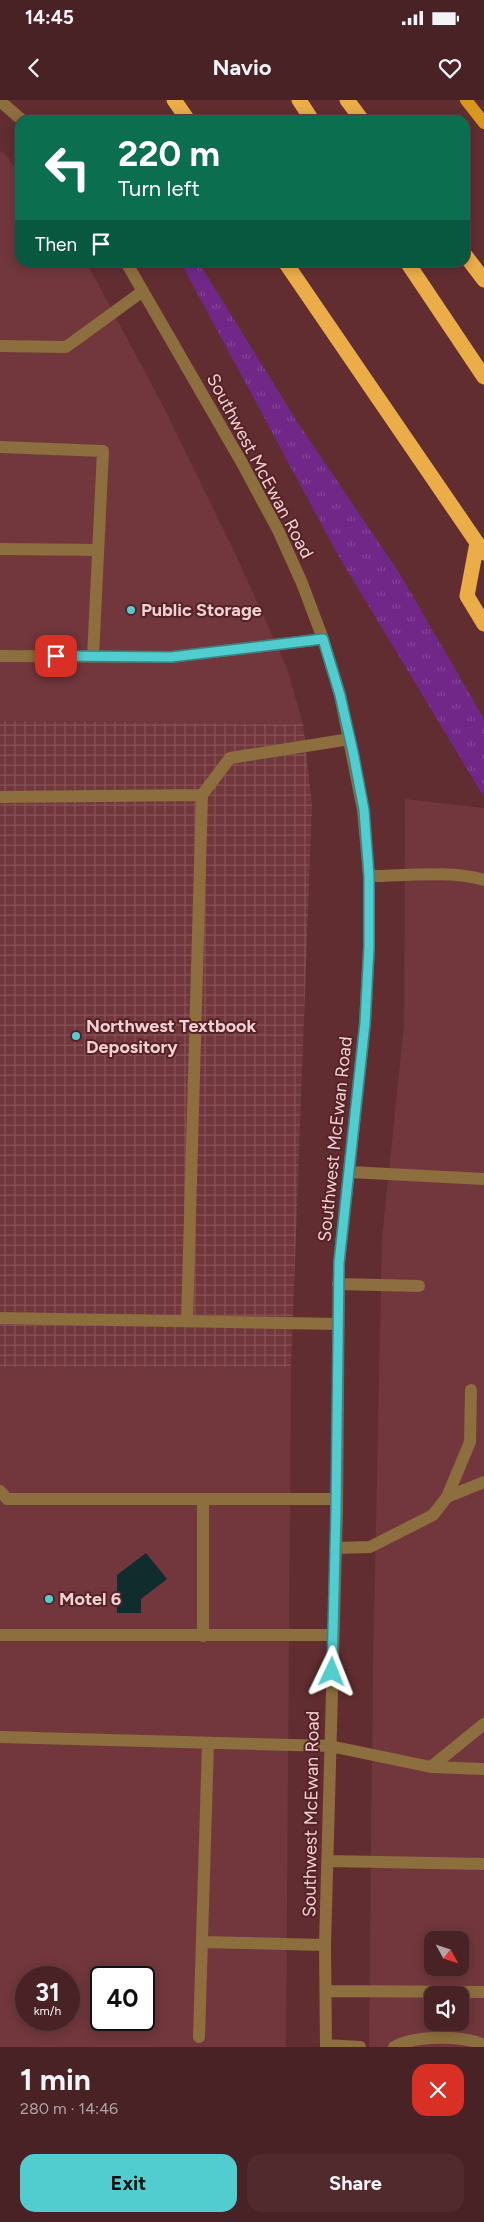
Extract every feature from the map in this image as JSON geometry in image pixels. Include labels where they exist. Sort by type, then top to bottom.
[{"type":"highway","points":[[174,100],[184,115]]},
{"type":"highway","points":[[299,100],[309,115]]},
{"type":"highway","points":[[347,100],[358,115]]},
{"type":"highway","points":[[470,262],[484,280]]},
{"type":"highway","points":[[288,267],[480,548],[467,596],[484,624]]},
{"type":"highway","points":[[410,267],[484,377]]},
{"type":"main road","points":[[466,100],[484,123]]},
{"type":"street","points":[[0,101],[16,115]]},
{"type":"street","name":"Southwest McEwan Road","points":[[129,267],[278,530],[323,639],[350,739],[364,810],[369,876],[369,947],[365,1023],[338,1284],[336,1499],[325,1945],[327,1991],[326,2046]]},
{"type":"street","points":[[0,346],[66,346],[143,291]]},
{"type":"street","points":[[0,447],[103,451],[94,657]]},
{"type":"street","points":[[0,549],[98,550]]},
{"type":"street","points":[[0,656],[171,657],[323,639]]},
{"type":"street","points":[[187,1321],[202,795],[230,758],[350,739]]},
{"type":"street","points":[[0,797],[202,795]]},
{"type":"street","points":[[369,876],[471,876],[484,880]]},
{"type":"street","points":[[350,1172],[484,1179]]},
{"type":"street","points":[[338,1284],[419,1286]]},
{"type":"street","points":[[0,1318],[338,1324]]},
{"type":"street","points":[[335,1548],[370,1547],[433,1516],[447,1497],[470,1442],[471,1390]]},
{"type":"street","points":[[447,1497],[484,1482]]},
{"type":"street","points":[[0,1491],[7,1499],[336,1499]]},
{"type":"street","points":[[203,1500],[203,1636]]},
{"type":"street","points":[[0,1635],[333,1636]]},
{"type":"street","points":[[431,1767],[484,1724]]},
{"type":"street","points":[[0,1737],[330,1746],[431,1767],[484,1769]]},
{"type":"street","points":[[199,2037],[208,1743]]},
{"type":"street","points":[[328,1861],[484,1864]]},
{"type":"street","points":[[202,1942],[325,1945]]},
{"type":"street","points":[[327,1991],[484,1992]]},
{"type":"street","points":[[394,2047],[404,2042],[432,2038],[468,2041],[484,2045]]},
{"type":"street","points":[[326,2046],[360,2047]]},
{"type":"shaded area","name":"Public Storage","points":[[0,151],[5,154],[15,167],[15,267],[89,267],[162,404],[235,553],[287,668],[303,724],[0,721]]},
{"type":"shaded area","points":[[0,721],[303,724],[312,804],[291,1367],[0,1367]]},
{"type":"shaded area","points":[[405,799],[484,808],[484,2047],[369,2047],[373,1664],[382,1238],[404,1025]]},
{"type":"shaded area","points":[[0,1367],[291,1367],[286,2047],[0,2047]]},
{"type":"green space","points":[[183,267],[201,267],[298,423],[400,574],[484,719],[484,797],[338,555]]},
{"type":"water","points":[[146,1553],[167,1579],[141,1599],[141,1613],[117,1613],[117,1575]]},
{"type":"place","name":"Public Storage","points":[[131,610]]},
{"type":"place","name":"Northwest Textbook Depository","points":[[76,1036]]},
{"type":"place","name":"Motel 6","points":[[49,1599]]},
{"type":"route","points":[[56,656],[171,657],[323,639],[340,695],[364,810],[369,876],[369,947],[358,1099],[339,1263],[332,1672]]}]
